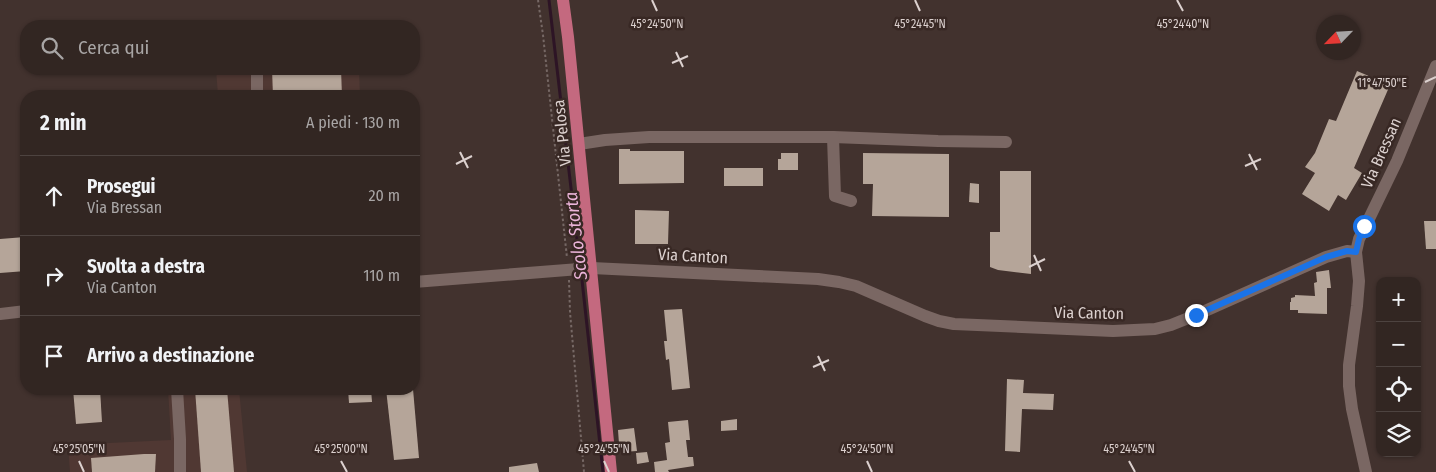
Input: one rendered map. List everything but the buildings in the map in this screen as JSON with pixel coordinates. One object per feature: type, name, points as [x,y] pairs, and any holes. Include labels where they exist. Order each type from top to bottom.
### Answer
[{"type":"main road","name":"Via Pelosa","points":[[563,0],[579,144],[580,269],[611,472]]},
{"type":"street","name":"Via Bressan","points":[[1356,252],[1364,226],[1397,161],[1436,66]]},
{"type":"street","points":[[257,75],[257,90]]},
{"type":"street","points":[[579,144],[649,137],[833,137],[1006,142]]},
{"type":"street","points":[[833,137],[835,196],[851,201]]},
{"type":"street","name":"Via Canton","points":[[420,282],[580,269],[796,278],[839,282],[856,286],[925,316],[954,324],[1131,330],[1156,329],[1171,324],[1196,315],[1326,257],[1347,251],[1356,252]]},
{"type":"street","points":[[1356,252],[1359,281],[1349,365],[1349,386],[1352,409],[1366,472]]},
{"type":"street","points":[[0,314],[20,312]]},
{"type":"street","points":[[177,395],[180,472]]},
{"type":"path","points":[[538,0],[580,269],[570,312],[584,472]]},
{"type":"shaded area","points":[[216,75],[359,75],[360,90],[218,90]]},
{"type":"shaded area","points":[[168,395],[240,395],[247,472],[70,472],[68,445],[171,440]]},
{"type":"waterway","name":"Scolo Storta","points":[[549,0],[580,265]]},
{"type":"waterway","name":"Scolo Storta","points":[[581,271],[603,472]]},
{"type":"route","points":[[1196,315],[1326,257],[1347,251],[1356,252],[1364,226]]}]
